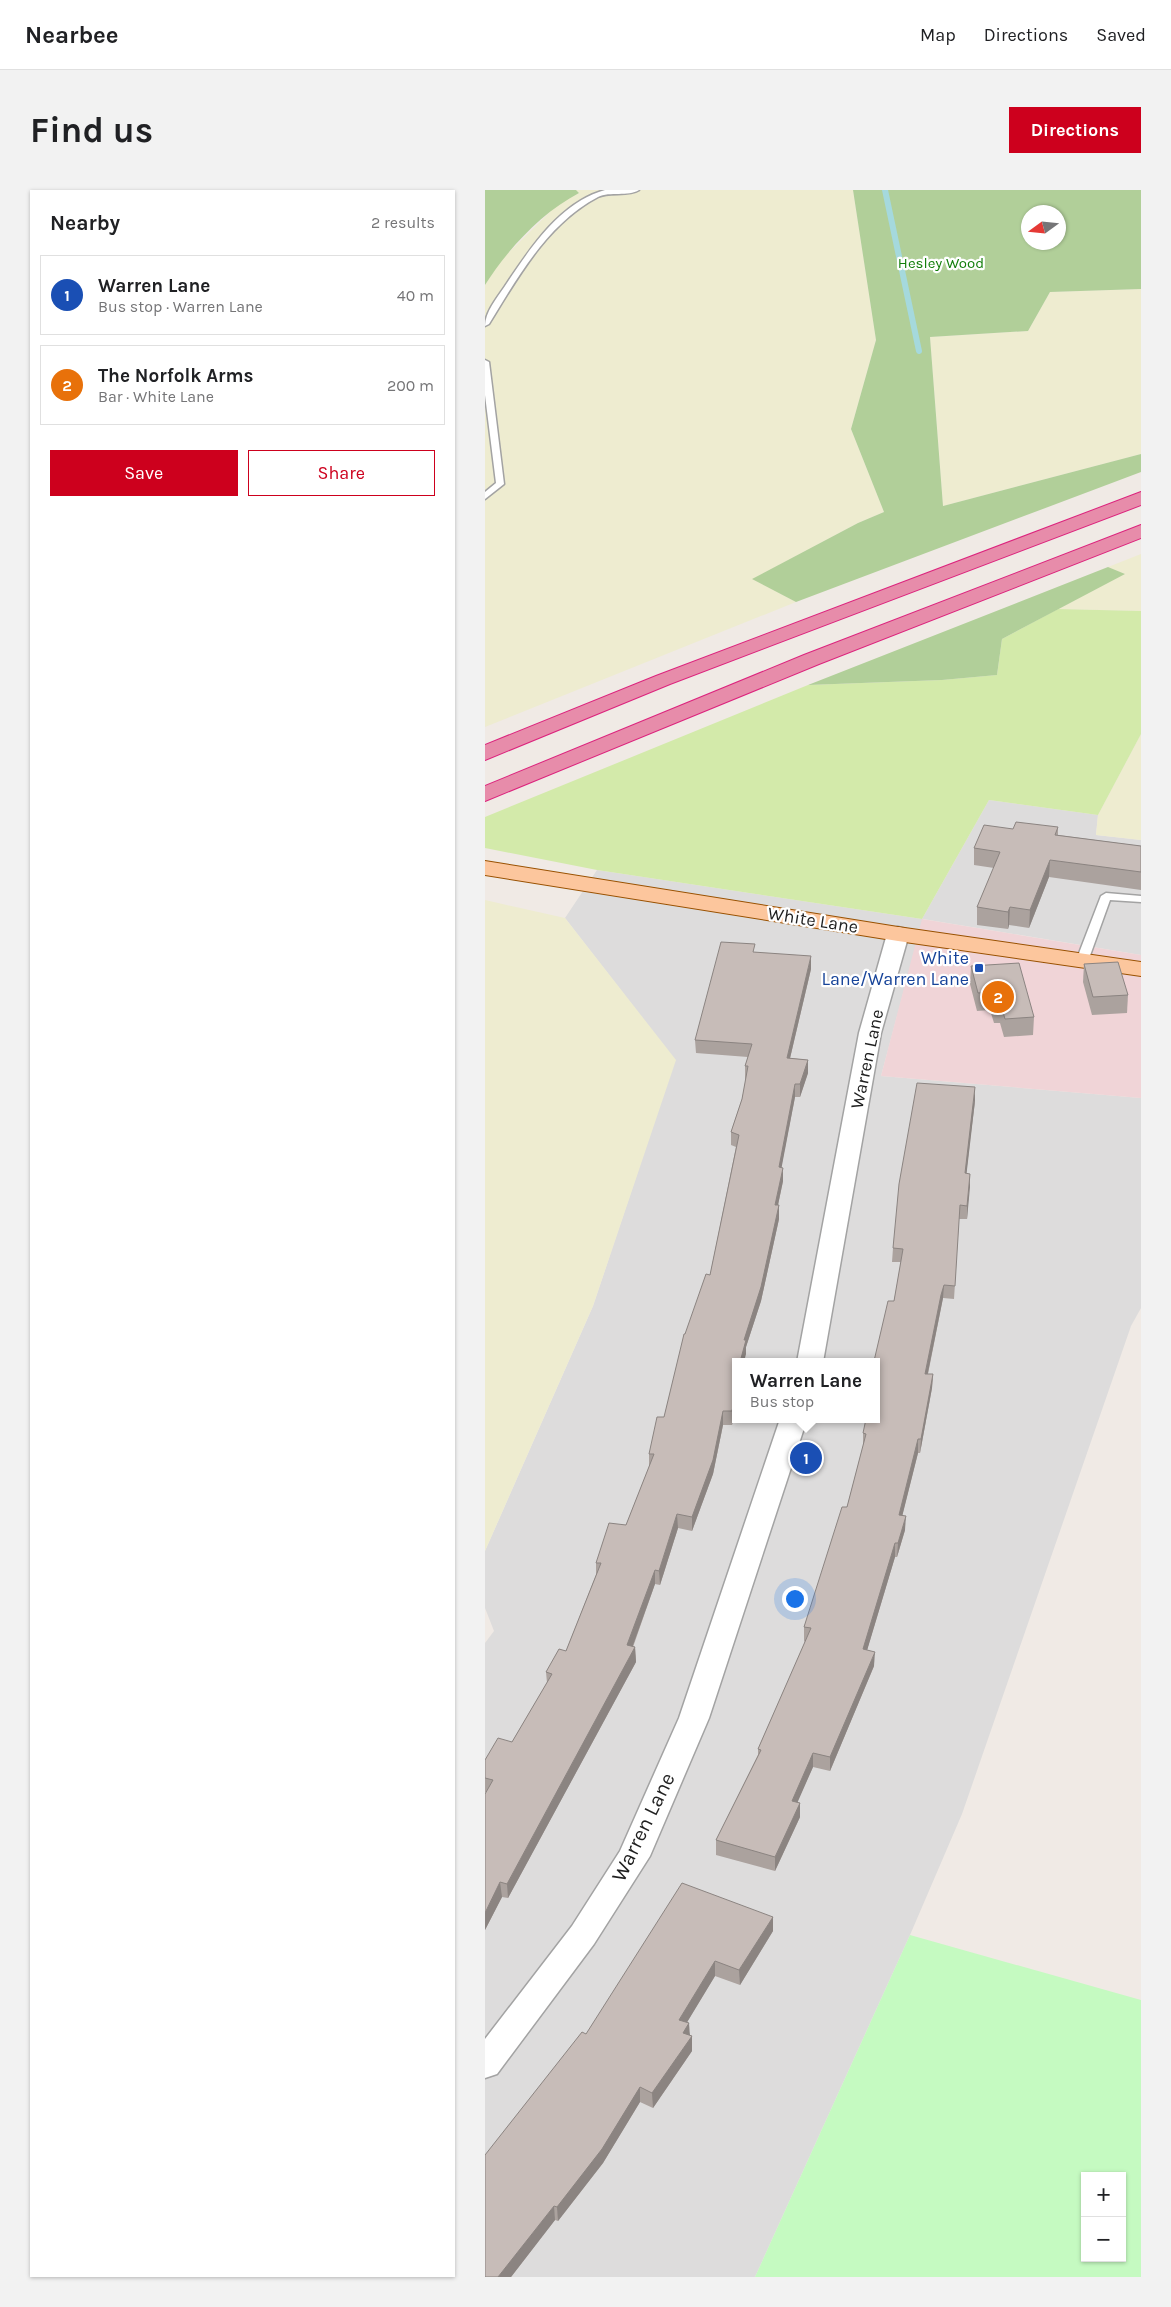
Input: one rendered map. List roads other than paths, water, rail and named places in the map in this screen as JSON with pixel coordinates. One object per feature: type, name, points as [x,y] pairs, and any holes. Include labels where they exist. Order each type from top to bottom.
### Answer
[{"type":"highway","points":[[485,753],[663,680],[1141,498]]},
{"type":"highway","points":[[485,794],[620,737],[949,605],[1141,531]]},
{"type":"main road","name":"White Lane","points":[[485,868],[898,934],[1141,969]]},
{"type":"street","name":"Warren Lane","points":[[811,1358],[870,1033],[898,934]]},
{"type":"street","name":"Warren Lane","points":[[485,2064],[583,1935],[634,1856],[694,1718],[793,1423]]},
{"type":"lane","points":[[485,324],[523,262],[572,210],[598,194],[635,190]]},
{"type":"lane","points":[[485,362],[499,484],[485,496]]},
{"type":"lane","points":[[1083,961],[1106,896],[1141,899]]},
{"type":"waterway","points":[[885,190],[919,351]]},
{"type":"place","name":"White Lane/Warren Lane","points":[[979,968]]},
{"type":"place","name":"The Norfolk Arms","points":[[998,997]]},
{"type":"place","name":"Warren Lane","points":[[806,1458]]},
{"type":"park label","name":"Hesley Wood","points":[[941,263]]}]
